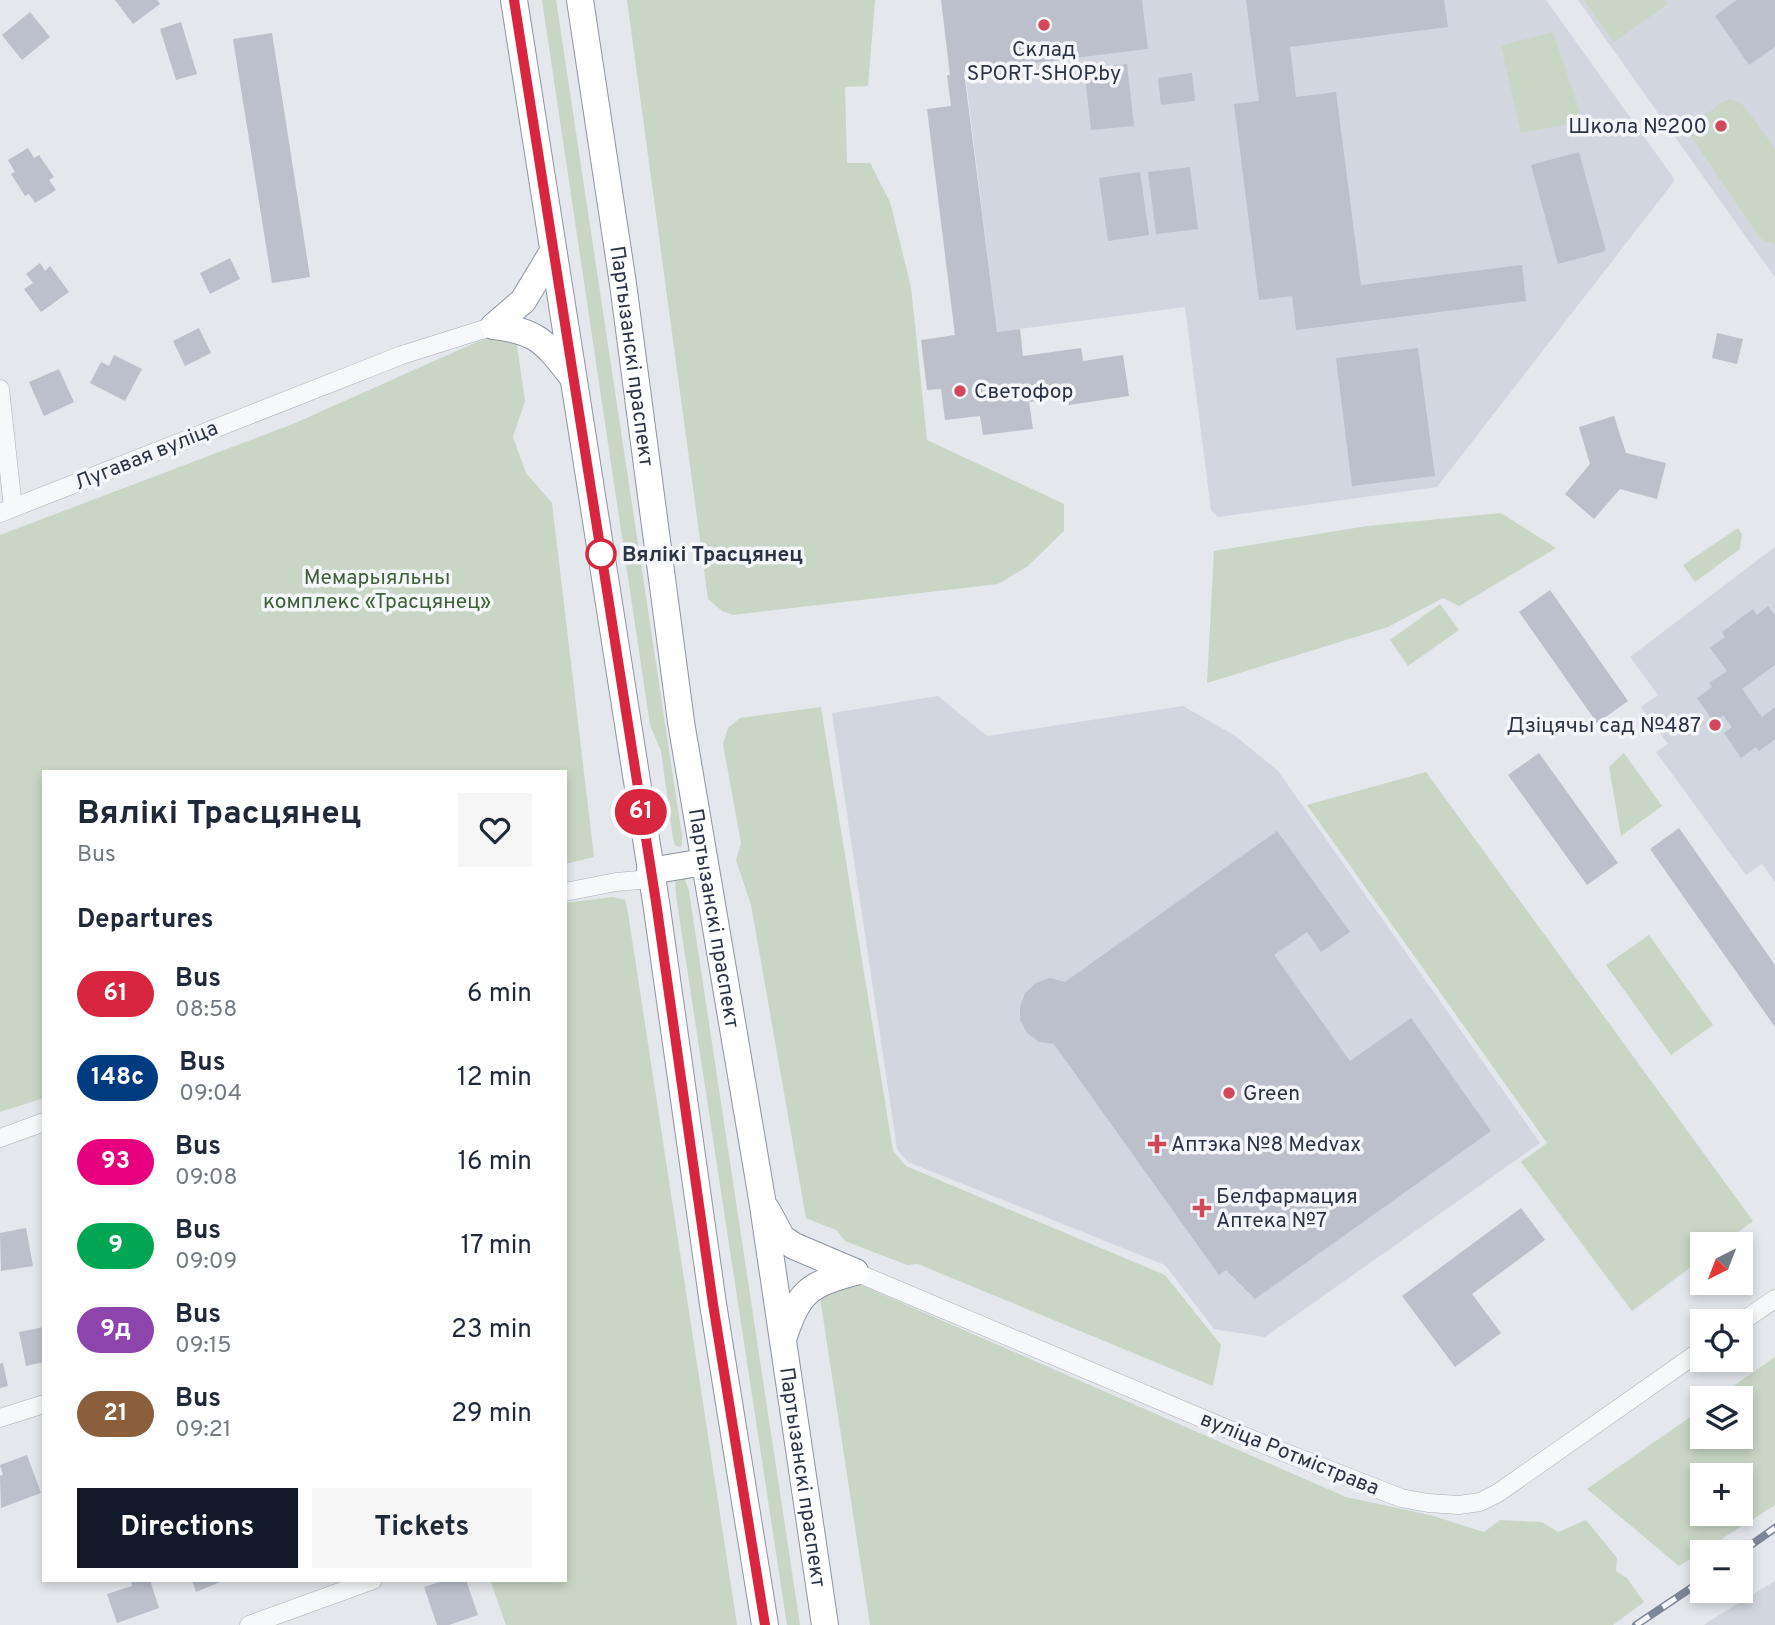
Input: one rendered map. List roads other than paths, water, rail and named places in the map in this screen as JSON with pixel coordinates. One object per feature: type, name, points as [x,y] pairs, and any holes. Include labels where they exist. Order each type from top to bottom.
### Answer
[{"type":"highway","points":[[514,0],[651,875],[713,1304],[765,1625]]},
{"type":"highway","name":"Партызанскі праспект","points":[[580,0],[623,284],[681,722],[762,1199],[825,1625]]},
{"type":"highway","points":[[494,326],[523,301],[552,253]]},
{"type":"highway","points":[[494,326],[530,333],[558,359],[572,377]]},
{"type":"highway","points":[[651,875],[704,862]]},
{"type":"highway","points":[[762,1199],[782,1238],[793,1246],[856,1272]]},
{"type":"highway","points":[[782,1341],[803,1295],[813,1286],[856,1272]]},
{"type":"street","name":"Лугавая вуліца","points":[[0,389],[7,511],[387,361],[494,326]]},
{"type":"street","points":[[567,892],[651,875]]},
{"type":"street","points":[[0,1138],[42,1123]]},
{"type":"street","name":"вуліца Ротмістрава","points":[[856,1272],[1273,1448],[1401,1498],[1428,1503],[1460,1505],[1480,1502],[1498,1493],[1690,1358]]},
{"type":"street","points":[[1753,1314],[1775,1299]]},
{"type":"street","points":[[0,1418],[42,1405]]},
{"type":"street","points":[[249,1625],[367,1582]]},
{"type":"railway","points":[[1753,1544],[1775,1528]]},
{"type":"railway","points":[[1636,1625],[1690,1589]]},
{"type":"place","name":"Склад SPORT-SHOP.by","points":[[1044,25]]},
{"type":"place","name":"Школа №200","points":[[1721,126]]},
{"type":"place","name":"Светофор","points":[[960,391]]},
{"type":"place","name":"Вялікі Трасцянец","points":[[601,554]]},
{"type":"place","name":"Дзіцячы сад №487","points":[[1715,725]]},
{"type":"place","name":"Green","points":[[1229,1093]]},
{"type":"place","name":"Аптэка №8 Medvax","points":[[1157,1144]]},
{"type":"place","name":"Белфармация Аптека №7","points":[[1202,1208]]},
{"type":"park label","name":"Мемарыяльны комплекс «Трасцянец»","points":[[377,589]]}]
